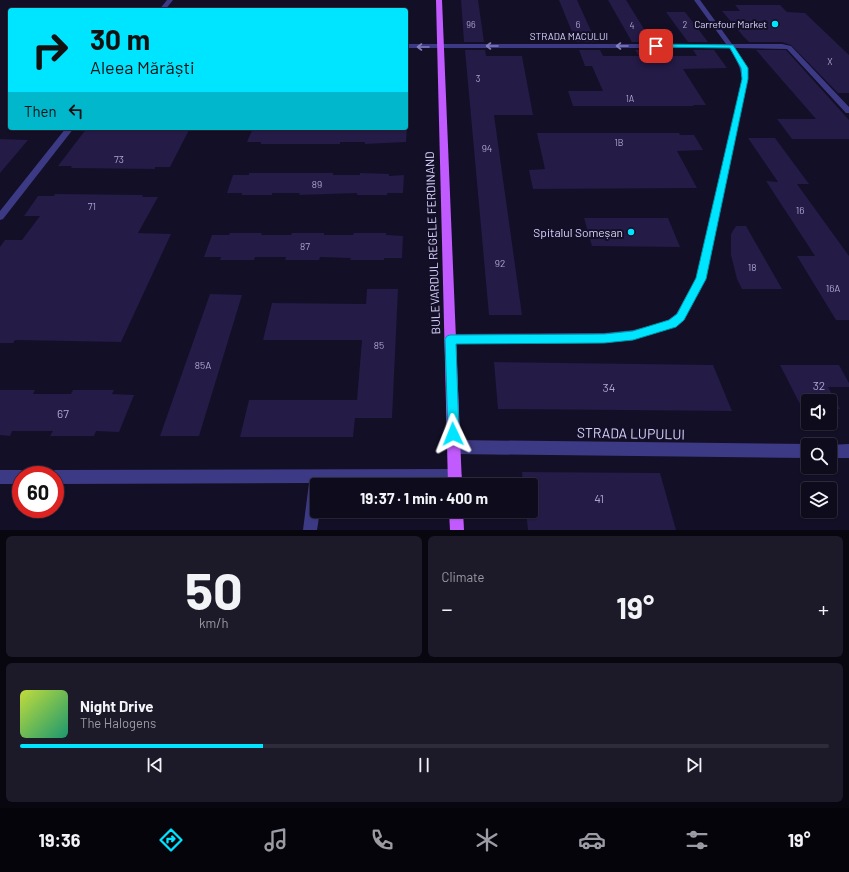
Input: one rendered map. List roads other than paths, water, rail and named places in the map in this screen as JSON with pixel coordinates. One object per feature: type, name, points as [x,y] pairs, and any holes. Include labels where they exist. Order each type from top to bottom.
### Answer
[{"type":"main road","name":"BULEVARDUL REGELE FERDINAND","points":[[439,0],[455,478]]},
{"type":"main road","points":[[456,518],[457,530]]},
{"type":"street","points":[[164,8],[170,0]]},
{"type":"street","points":[[450,339],[604,338],[633,335],[654,330],[672,324],[680,317],[701,279],[745,79],[744,68],[731,46],[697,0]]},
{"type":"street","name":"STRADA MACULUI","points":[[408,46],[789,47],[849,111]]},
{"type":"street","points":[[0,217],[68,130]]},
{"type":"street","name":"STRADA LUPULUI","points":[[454,447],[801,451]]},
{"type":"street","points":[[837,451],[849,451]]},
{"type":"street","points":[[310,530],[317,476]]},
{"type":"street","points":[[64,477],[317,476],[372,478]]},
{"type":"street","points":[[0,477],[12,477]]},
{"type":"place","name":"Carrefour Market","points":[[775,24]]},
{"type":"place","name":"Spitalul Someșan","points":[[631,232]]}]
